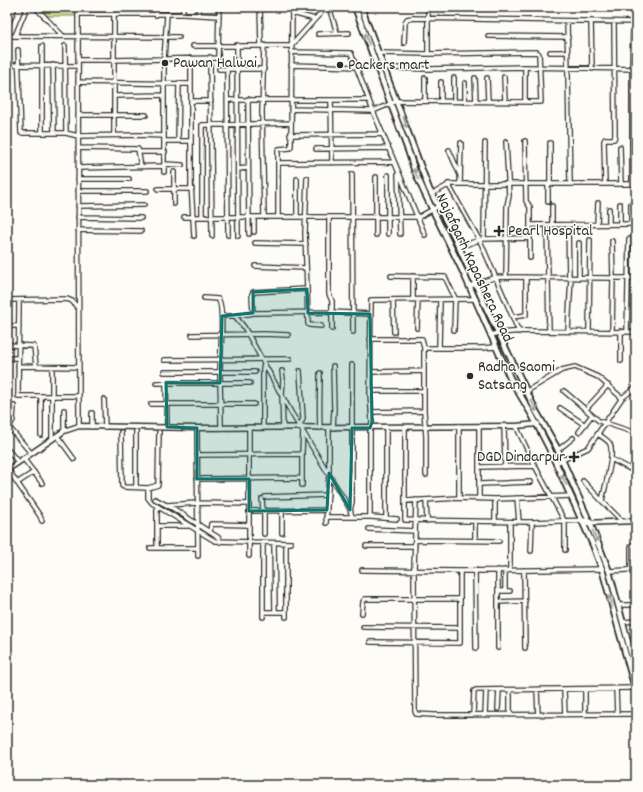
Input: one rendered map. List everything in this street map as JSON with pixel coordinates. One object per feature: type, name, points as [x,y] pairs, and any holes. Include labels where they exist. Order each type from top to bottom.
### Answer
[{"type":"main road","name":"Najafgarh Kapashera Road","points":[[355,7],[414,169],[476,299],[495,347],[510,378],[537,424],[583,522],[602,569],[628,650]]},
{"type":"main road","name":"Najafgarh Kapashera Road","points":[[361,7],[429,189],[459,247],[542,423],[558,450],[590,522],[609,571],[619,605],[632,665],[635,690]]},
{"type":"main road","points":[[424,192],[429,189]]},
{"type":"main road","points":[[606,582],[612,581]]},
{"type":"main road","name":"Najafgarh Kapashera Road","points":[[632,665],[636,672]]},
{"type":"street","points":[[7,28],[15,7]]},
{"type":"street","points":[[15,36],[27,7]]},
{"type":"street","points":[[35,7],[62,35]]},
{"type":"street","points":[[78,7],[79,426]]},
{"type":"street","points":[[122,7],[122,14]]},
{"type":"street","points":[[134,7],[134,14]]},
{"type":"street","points":[[144,7],[144,14]]},
{"type":"street","points":[[156,7],[156,15]]},
{"type":"street","points":[[182,14],[183,7]]},
{"type":"street","points":[[198,15],[199,7]]},
{"type":"street","points":[[78,60],[218,57],[219,7]]},
{"type":"street","points":[[264,217],[262,100],[264,69],[260,8],[286,7]]},
{"type":"street","points":[[278,217],[278,149],[290,148],[292,7]]},
{"type":"street","points":[[291,46],[327,7],[337,33]]},
{"type":"street","points":[[428,7],[428,54]]},
{"type":"street","points":[[292,13],[315,19]]},
{"type":"street","points":[[78,14],[182,14],[219,16]]},
{"type":"street","points":[[114,14],[114,135]]},
{"type":"street","points":[[164,172],[164,59],[167,15]]},
{"type":"street","points":[[404,43],[405,22],[407,19],[428,18],[636,22]]},
{"type":"street","points":[[567,21],[570,184]]},
{"type":"street","points":[[591,21],[592,69]]},
{"type":"street","points":[[605,184],[604,141],[605,139],[614,139],[615,137],[614,22]]},
{"type":"street","points":[[318,34],[349,32]]},
{"type":"street","points":[[432,194],[448,184],[634,184],[633,32]]},
{"type":"street","points":[[7,36],[78,35],[179,37]]},
{"type":"street","points":[[488,36],[568,37]]},
{"type":"street","points":[[236,45],[238,99],[238,236]]},
{"type":"street","points":[[42,46],[42,133]]},
{"type":"street","points":[[65,46],[66,133]]},
{"type":"street","points":[[193,46],[291,46]]},
{"type":"street","points":[[18,50],[21,133],[66,133],[78,136],[164,136]]},
{"type":"street","points":[[291,52],[350,52],[382,134],[425,235]]},
{"type":"street","points":[[291,109],[373,112],[397,101],[541,102],[539,54],[537,52],[428,54],[379,53]]},
{"type":"street","points":[[550,52],[568,52]]},
{"type":"street","points":[[210,57],[212,124],[212,236]]},
{"type":"street","points":[[191,58],[191,141],[194,236]]},
{"type":"street","points":[[7,65],[78,66]]},
{"type":"street","points":[[53,65],[54,133]]},
{"type":"street","points":[[291,66],[467,69],[540,67],[634,69]]},
{"type":"street","points":[[525,67],[525,102]]},
{"type":"street","points":[[219,69],[264,69]]},
{"type":"street","points":[[227,69],[228,235]]},
{"type":"street","points":[[504,77],[505,101]]},
{"type":"street","points":[[425,101],[426,78]]},
{"type":"street","points":[[454,78],[454,101]]},
{"type":"street","points":[[475,78],[476,101]]},
{"type":"street","points":[[488,78],[488,101]]},
{"type":"street","points":[[78,82],[191,84]]},
{"type":"street","points":[[441,82],[441,101]]},
{"type":"street","points":[[178,141],[179,83]]},
{"type":"street","points":[[465,83],[465,101]]},
{"type":"street","points":[[114,96],[164,95]]},
{"type":"street","points":[[248,99],[249,234]]},
{"type":"street","points":[[228,100],[369,100]]},
{"type":"street","points":[[331,100],[332,163]]},
{"type":"street","points":[[191,101],[211,101]]},
{"type":"street","points":[[78,115],[146,115]]},
{"type":"street","points":[[202,217],[202,126],[212,124],[290,123]]},
{"type":"street","points":[[290,135],[382,134]]},
{"type":"street","points":[[165,141],[191,141]]},
{"type":"street","points":[[525,141],[526,201],[530,207],[530,258]]},
{"type":"street","points":[[506,142],[509,196],[507,208],[506,277]]},
{"type":"street","points":[[460,184],[461,143]]},
{"type":"street","points":[[484,143],[484,239]]},
{"type":"street","points":[[548,202],[550,143]]},
{"type":"street","points":[[620,147],[621,184]]},
{"type":"street","points":[[78,148],[137,148],[139,150],[141,167]]},
{"type":"street","points":[[316,149],[388,148]]},
{"type":"street","points":[[449,150],[460,177]]},
{"type":"street","points":[[139,152],[165,152]]},
{"type":"street","points":[[278,163],[394,162]]},
{"type":"street","points":[[78,168],[182,165]]},
{"type":"street","points":[[238,169],[248,168]]},
{"type":"street","points":[[398,171],[400,234]]},
{"type":"street","points":[[174,172],[174,204]]},
{"type":"street","points":[[352,174],[353,332]]},
{"type":"street","points":[[388,175],[388,234]]},
{"type":"street","points":[[376,177],[376,235]]},
{"type":"street","points":[[307,178],[306,268],[308,325],[321,326]]},
{"type":"street","points":[[78,179],[129,179]]},
{"type":"street","points":[[297,217],[298,179]]},
{"type":"street","points":[[448,184],[479,239],[519,332]]},
{"type":"street","points":[[158,189],[192,189]]},
{"type":"street","points":[[78,191],[147,191]]},
{"type":"street","points":[[598,204],[598,224]]},
{"type":"street","points":[[620,204],[620,224]]},
{"type":"street","points":[[631,204],[631,224]]},
{"type":"street","points":[[78,206],[144,205]]},
{"type":"street","points":[[184,217],[400,217],[416,216],[439,206]]},
{"type":"street","points":[[552,206],[552,225]]},
{"type":"street","points":[[609,209],[609,224]]},
{"type":"street","points":[[254,217],[254,232]]},
{"type":"street","points":[[329,217],[329,294],[332,300],[332,329]]},
{"type":"street","points":[[78,218],[141,218]]},
{"type":"street","points":[[530,225],[636,224]]},
{"type":"street","points":[[547,225],[549,331]]},
{"type":"street","points":[[568,225],[570,278],[568,331]]},
{"type":"street","points":[[78,230],[141,231]]},
{"type":"street","points":[[459,247],[479,239],[530,238]]},
{"type":"street","points":[[627,332],[629,239]]},
{"type":"street","points":[[589,331],[590,240]]},
{"type":"street","points":[[612,241],[612,331]]},
{"type":"street","points":[[579,243],[579,278]]},
{"type":"street","points":[[254,244],[306,244]]},
{"type":"street","points":[[256,266],[306,268]]},
{"type":"street","points":[[391,276],[445,277],[455,300],[454,330]]},
{"type":"street","points":[[413,276],[417,328]]},
{"type":"street","points":[[470,286],[495,278],[506,277],[636,278]]},
{"type":"street","points":[[513,317],[526,315],[526,277]]},
{"type":"street","points":[[253,313],[252,294],[254,292],[307,289]]},
{"type":"street","points":[[204,298],[219,299],[222,316],[220,371],[221,428]]},
{"type":"street","points":[[371,517],[371,300],[476,299]]},
{"type":"street","points":[[7,300],[67,300],[72,301],[78,308]]},
{"type":"street","points":[[393,300],[394,332]]},
{"type":"street","points":[[439,348],[440,300]]},
{"type":"street","points":[[19,302],[18,396],[79,396]]},
{"type":"street","points":[[222,316],[235,316],[253,313],[332,312],[370,314]]},
{"type":"street","points":[[235,316],[244,327],[260,359],[329,473],[350,510],[352,518]]},
{"type":"street","points":[[7,326],[19,326]]},
{"type":"street","points":[[490,335],[499,332],[636,332]]},
{"type":"street","points":[[621,332],[621,362]]},
{"type":"street","points":[[192,335],[288,335]]},
{"type":"street","points":[[370,339],[422,339],[424,348],[426,475]]},
{"type":"street","points":[[7,345],[34,346],[36,366]]},
{"type":"street","points":[[424,348],[495,347]]},
{"type":"street","points":[[7,358],[18,358]]},
{"type":"street","points":[[164,360],[290,359]]},
{"type":"street","points":[[263,428],[264,364]]},
{"type":"street","points":[[350,510],[352,502],[352,365]]},
{"type":"street","points":[[18,366],[78,367]]},
{"type":"street","points":[[52,366],[52,439]]},
{"type":"street","points":[[326,523],[331,428],[334,410],[333,366]]},
{"type":"street","points":[[527,392],[562,370],[575,367],[598,377],[622,398]]},
{"type":"street","points":[[282,371],[283,428]]},
{"type":"street","points":[[300,371],[303,419],[301,428],[302,485]]},
{"type":"street","points":[[370,372],[424,371]]},
{"type":"street","points":[[164,372],[254,372]]},
{"type":"street","points":[[320,373],[320,428]]},
{"type":"street","points":[[156,383],[250,383]]},
{"type":"street","points":[[166,383],[167,427]]},
{"type":"street","points":[[586,409],[608,385]]},
{"type":"street","points":[[556,464],[585,449],[598,434],[604,422],[622,398],[636,387]]},
{"type":"street","points":[[371,391],[424,391]]},
{"type":"street","points":[[564,391],[598,421],[635,432],[636,428]]},
{"type":"street","points":[[41,396],[41,435]]},
{"type":"street","points":[[104,399],[105,427]]},
{"type":"street","points":[[152,404],[254,404]]},
{"type":"street","points":[[14,406],[13,420],[8,427],[31,453]]},
{"type":"street","points":[[560,408],[585,425]]},
{"type":"street","points":[[64,410],[64,432]]},
{"type":"street","points":[[371,412],[424,411]]},
{"type":"street","points":[[92,412],[92,426]]},
{"type":"street","points":[[579,432],[592,415]]},
{"type":"street","points":[[42,521],[7,469],[52,439],[79,426],[370,428],[516,426],[542,423]]},
{"type":"street","points":[[459,426],[459,498]]},
{"type":"street","points":[[479,426],[479,498]]},
{"type":"street","points":[[504,426],[505,467]]},
{"type":"street","points":[[516,426],[551,498],[565,522],[565,550]]},
{"type":"street","points":[[386,427],[386,518]]},
{"type":"street","points":[[405,427],[405,520],[475,522],[636,521]]},
{"type":"street","points":[[197,428],[198,556]]},
{"type":"street","points":[[248,428],[249,556]]},
{"type":"street","points":[[136,431],[136,487]]},
{"type":"street","points":[[121,432],[122,484],[124,487],[148,488],[158,486],[159,432]]},
{"type":"street","points":[[598,434],[610,444],[611,458],[602,501]]},
{"type":"street","points":[[58,436],[74,459]]},
{"type":"street","points":[[558,450],[573,438]]},
{"type":"street","points":[[7,449],[18,462]]},
{"type":"street","points":[[197,455],[302,454]]},
{"type":"street","points":[[23,458],[42,483]]},
{"type":"street","points":[[611,458],[636,472]]},
{"type":"street","points":[[479,467],[535,466]]},
{"type":"street","points":[[18,484],[34,472]]},
{"type":"street","points":[[197,479],[302,478]]},
{"type":"street","points":[[582,481],[622,522]]},
{"type":"street","points":[[480,484],[531,482]]},
{"type":"street","points":[[148,488],[148,498],[152,503],[210,539],[220,542],[291,544]]},
{"type":"street","points":[[264,534],[263,498],[328,495]]},
{"type":"street","points":[[405,501],[459,498],[551,498],[571,496]]},
{"type":"street","points":[[517,498],[519,522]]},
{"type":"street","points":[[155,499],[198,524],[219,538],[220,542]]},
{"type":"street","points":[[495,499],[495,522]]},
{"type":"street","points":[[416,500],[414,570],[416,714],[636,714]]},
{"type":"street","points":[[426,500],[427,521]]},
{"type":"street","points":[[167,506],[198,503],[249,504]]},
{"type":"street","points":[[157,506],[157,548]]},
{"type":"street","points":[[249,511],[327,510]]},
{"type":"street","points":[[282,511],[282,533]]},
{"type":"street","points":[[326,517],[371,517],[397,519]]},
{"type":"street","points":[[475,522],[475,540]]},
{"type":"street","points":[[510,522],[510,570]]},
{"type":"street","points":[[531,551],[532,522]]},
{"type":"street","points":[[210,532],[211,524],[249,525]]},
{"type":"street","points":[[157,526],[190,526]]},
{"type":"street","points":[[369,529],[415,531]]},
{"type":"street","points":[[415,540],[499,541]]},
{"type":"street","points":[[263,543],[263,617]]},
{"type":"street","points":[[274,543],[275,612]]},
{"type":"street","points":[[286,543],[286,617]]},
{"type":"street","points":[[631,569],[631,547],[632,545],[636,545]]},
{"type":"street","points":[[366,546],[415,546]]},
{"type":"street","points":[[150,548],[198,548]]},
{"type":"street","points":[[609,571],[636,568]]},
{"type":"street","points":[[362,570],[460,571],[602,569]]},
{"type":"street","points":[[475,570],[476,648]]},
{"type":"street","points":[[498,570],[498,648]]},
{"type":"street","points":[[505,570],[505,591]]},
{"type":"street","points":[[524,570],[525,648]]},
{"type":"street","points":[[370,642],[459,643],[460,571]]},
{"type":"street","points":[[498,591],[510,590]]},
{"type":"street","points":[[362,613],[363,602],[365,599],[460,599]]},
{"type":"street","points":[[498,602],[524,601]]},
{"type":"street","points":[[619,605],[636,605]]},
{"type":"street","points":[[263,612],[286,612]]},
{"type":"street","points":[[622,622],[636,621]]},
{"type":"street","points":[[363,627],[460,628]]},
{"type":"street","points":[[616,689],[617,714]]},
{"type":"street","points":[[485,715],[486,690]]},
{"type":"street","points":[[498,690],[498,709]]},
{"type":"street","points":[[510,690],[510,715]]},
{"type":"street","points":[[537,690],[538,715]]},
{"type":"street","points":[[564,690],[565,715]]},
{"type":"street","points":[[585,690],[585,715]]},
{"type":"street","points":[[473,715],[474,691],[635,690]]},
{"type":"highlighted area","points":[[307,289],[308,313],[370,314],[372,422],[370,428],[352,428],[350,510],[329,473],[327,510],[249,511],[249,479],[197,479],[197,428],[167,427],[166,383],[220,383],[222,316],[253,313],[253,292]]},
{"type":"green space","points":[[41,7],[112,7],[112,16],[41,16]]},
{"type":"place","name":"Pawan Halwai","points":[[165,63]]},
{"type":"place","name":"Packers mart","points":[[340,65]]},
{"type":"place","name":"Pearl Hospital","points":[[499,231]]},
{"type":"place","name":"Radha Saomi Satsang","points":[[470,376]]},
{"type":"place","name":"DGD Dindarpur","points":[[574,457]]}]
